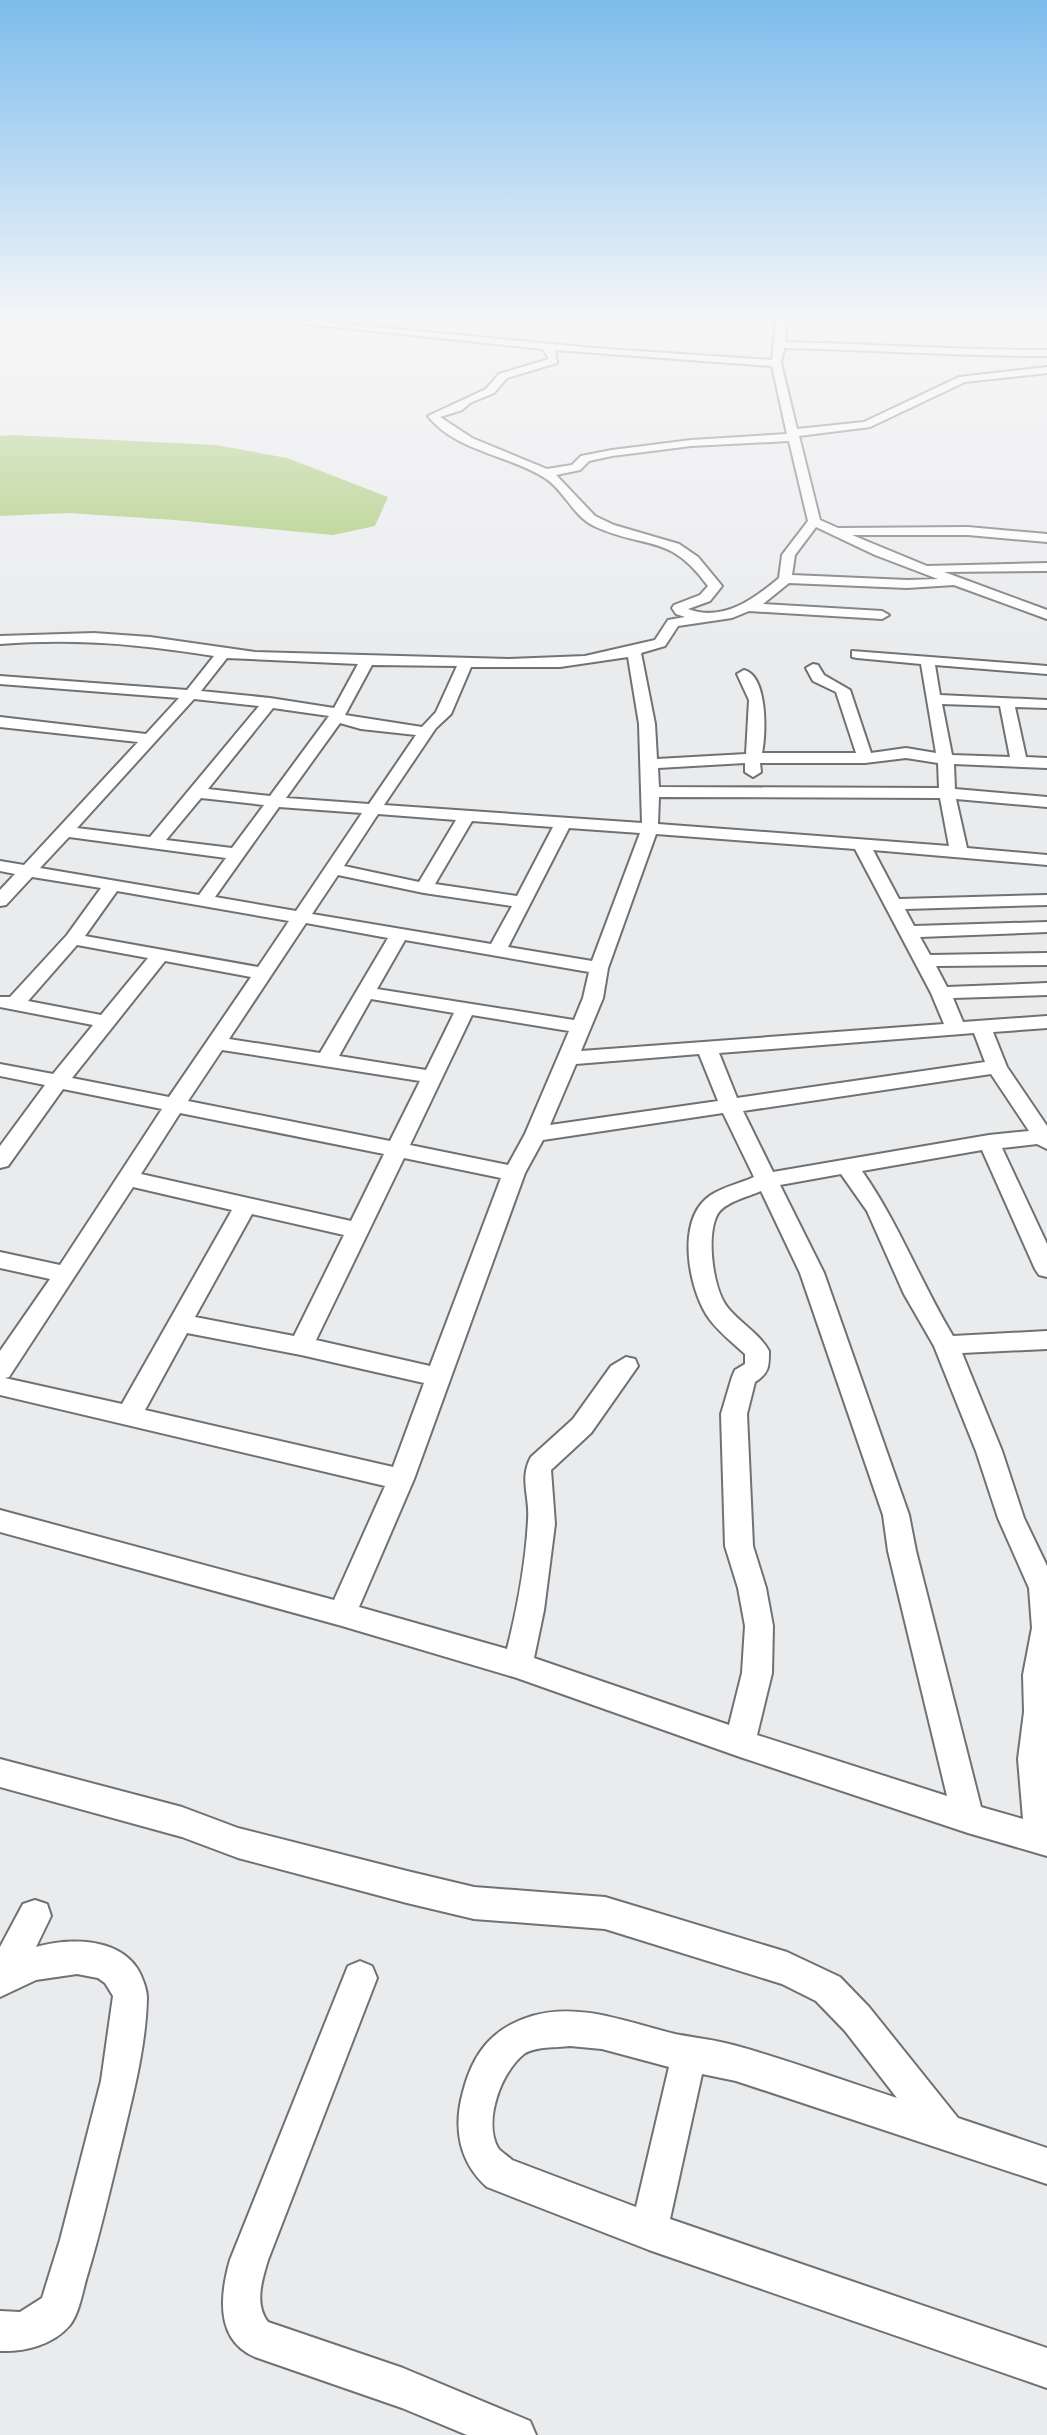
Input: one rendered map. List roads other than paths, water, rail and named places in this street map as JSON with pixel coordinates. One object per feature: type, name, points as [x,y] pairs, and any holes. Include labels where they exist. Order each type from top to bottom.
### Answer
[{"type":"street","points":[[460,435],[545,473],[567,489],[580,510],[590,518],[618,530],[671,543],[692,555],[710,577],[715,589],[699,601],[678,608],[704,619]]},
{"type":"street","points":[[545,473],[576,468],[585,458],[612,453],[691,443],[794,435],[814,522],[830,531],[957,582],[1047,615]]},
{"type":"street","points":[[786,579],[784,571],[793,545],[814,522]]},
{"type":"street","points":[[830,531],[969,531],[1047,538]]},
{"type":"street","points":[[925,569],[1047,567]]},
{"type":"street","points":[[0,640],[106,637],[224,653],[366,662],[578,662],[634,652],[660,643],[673,623],[704,619],[747,607],[761,600],[786,579],[907,584],[957,582]]},
{"type":"street","points":[[747,607],[882,615]]},
{"type":"street","points":[[342,1614],[401,1479],[514,1173],[536,1134],[593,998],[600,968],[650,828],[651,792],[647,724],[634,652]]},
{"type":"street","points":[[0,901],[192,693],[224,653]]},
{"type":"street","points":[[857,654],[1047,670]]},
{"type":"street","points":[[928,660],[945,759],[947,793],[959,852]]},
{"type":"street","points":[[202,901],[337,715],[366,662]]},
{"type":"street","points":[[0,1370],[374,808],[426,732],[443,714],[466,662]]},
{"type":"street","points":[[813,668],[818,678],[838,687],[846,696],[865,758]]},
{"type":"street","points":[[744,674],[754,691],[759,714],[754,734],[756,742],[750,759],[757,792]]},
{"type":"street","points":[[0,680],[192,693],[270,702],[337,715],[361,724],[426,732]]},
{"type":"street","points":[[933,699],[1047,704]]},
{"type":"street","points":[[154,843],[270,702]]},
{"type":"street","points":[[1006,702],[1019,762]]},
{"type":"street","points":[[0,722],[149,739]]},
{"type":"street","points":[[650,764],[750,759],[865,758],[906,753],[945,759],[1047,763]]},
{"type":"street","points":[[651,792],[947,793],[1047,802]]},
{"type":"street","points":[[197,793],[276,802],[650,828],[1047,860]]},
{"type":"street","points":[[424,888],[467,815]]},
{"type":"street","points":[[497,951],[564,822]]},
{"type":"street","points":[[63,831],[236,854]]},
{"type":"street","points":[[861,844],[941,993],[955,1028]]},
{"type":"street","points":[[0,866],[600,968]]},
{"type":"street","points":[[333,869],[424,888],[522,902]]},
{"type":"street","points":[[8,1003],[73,939],[112,886]]},
{"type":"street","points":[[894,904],[1047,900]]},
{"type":"street","points":[[908,932],[1047,927]]},
{"type":"street","points":[[326,1060],[368,993],[399,934]]},
{"type":"street","points":[[73,939],[263,974]]},
{"type":"street","points":[[0,1161],[58,1082],[161,954]]},
{"type":"street","points":[[923,961],[1047,959]]},
{"type":"street","points":[[941,993],[1047,989]]},
{"type":"street","points":[[368,993],[581,1027]]},
{"type":"street","points":[[8,1003],[106,1022]]},
{"type":"street","points":[[301,1346],[466,1008]]},
{"type":"street","points":[[568,1058],[1047,1022]]},
{"type":"street","points":[[981,1027],[998,1067],[1046,1138]]},
{"type":"street","points":[[216,1043],[432,1077]]},
{"type":"street","points":[[707,1048],[730,1106],[812,1272],[896,1515],[902,1551],[968,1818]]},
{"type":"street","points":[[536,1134],[998,1067]]},
{"type":"street","points":[[0,1070],[514,1173]]},
{"type":"street","points":[[740,1743],[757,1673],[759,1626],[752,1588],[739,1546],[734,1414],[744,1377],[758,1368],[759,1361],[757,1351],[716,1311],[700,1268],[699,1255],[706,1213],[711,1205],[768,1180],[989,1142],[1046,1138]]},
{"type":"street","points":[[989,1142],[1047,1269]]},
{"type":"street","points":[[0,1521],[342,1614],[517,1665],[740,1743],[968,1818],[1044,1840],[1033,1759],[1039,1712],[1038,1675],[1046,1628],[1043,1588],[1011,1518],[989,1451],[946,1345],[916,1294],[877,1209],[847,1166]]},
{"type":"street","points":[[129,1179],[357,1230]]},
{"type":"street","points":[[129,1415],[246,1205]]},
{"type":"street","points":[[0,1260],[66,1274]]},
{"type":"street","points":[[179,1323],[301,1346],[439,1377]]},
{"type":"street","points":[[946,1345],[1047,1340]]},
{"type":"street","points":[[517,1665],[527,1632],[543,1520],[542,1499],[536,1482],[536,1471],[540,1464],[581,1427],[606,1394],[613,1377],[626,1366]]},
{"type":"street","points":[[0,1386],[401,1479]]},
{"type":"street","points":[[0,1773],[182,1822],[238,1843],[407,1887],[474,1903],[605,1913],[787,1969],[828,1989],[857,2019],[945,2131]]},
{"type":"street","points":[[0,1980],[35,1916]]},
{"type":"street","points":[[0,1980],[36,1964],[76,1957],[101,1961],[117,1969],[129,1985],[130,1996],[119,2080],[79,2240],[57,2310],[39,2325],[20,2332],[0,2331]]},
{"type":"street","points":[[360,1978],[249,2260],[240,2289],[241,2315],[246,2327],[255,2337],[403,2388],[516,2435]]},
{"type":"street","points":[[1047,2166],[736,2063],[688,2054],[603,2032],[570,2029],[533,2032],[512,2042],[486,2071],[476,2110],[479,2149],[485,2161],[500,2174],[649,2231],[1047,2367]]},
{"type":"street","points":[[649,2231],[688,2054]]}]
